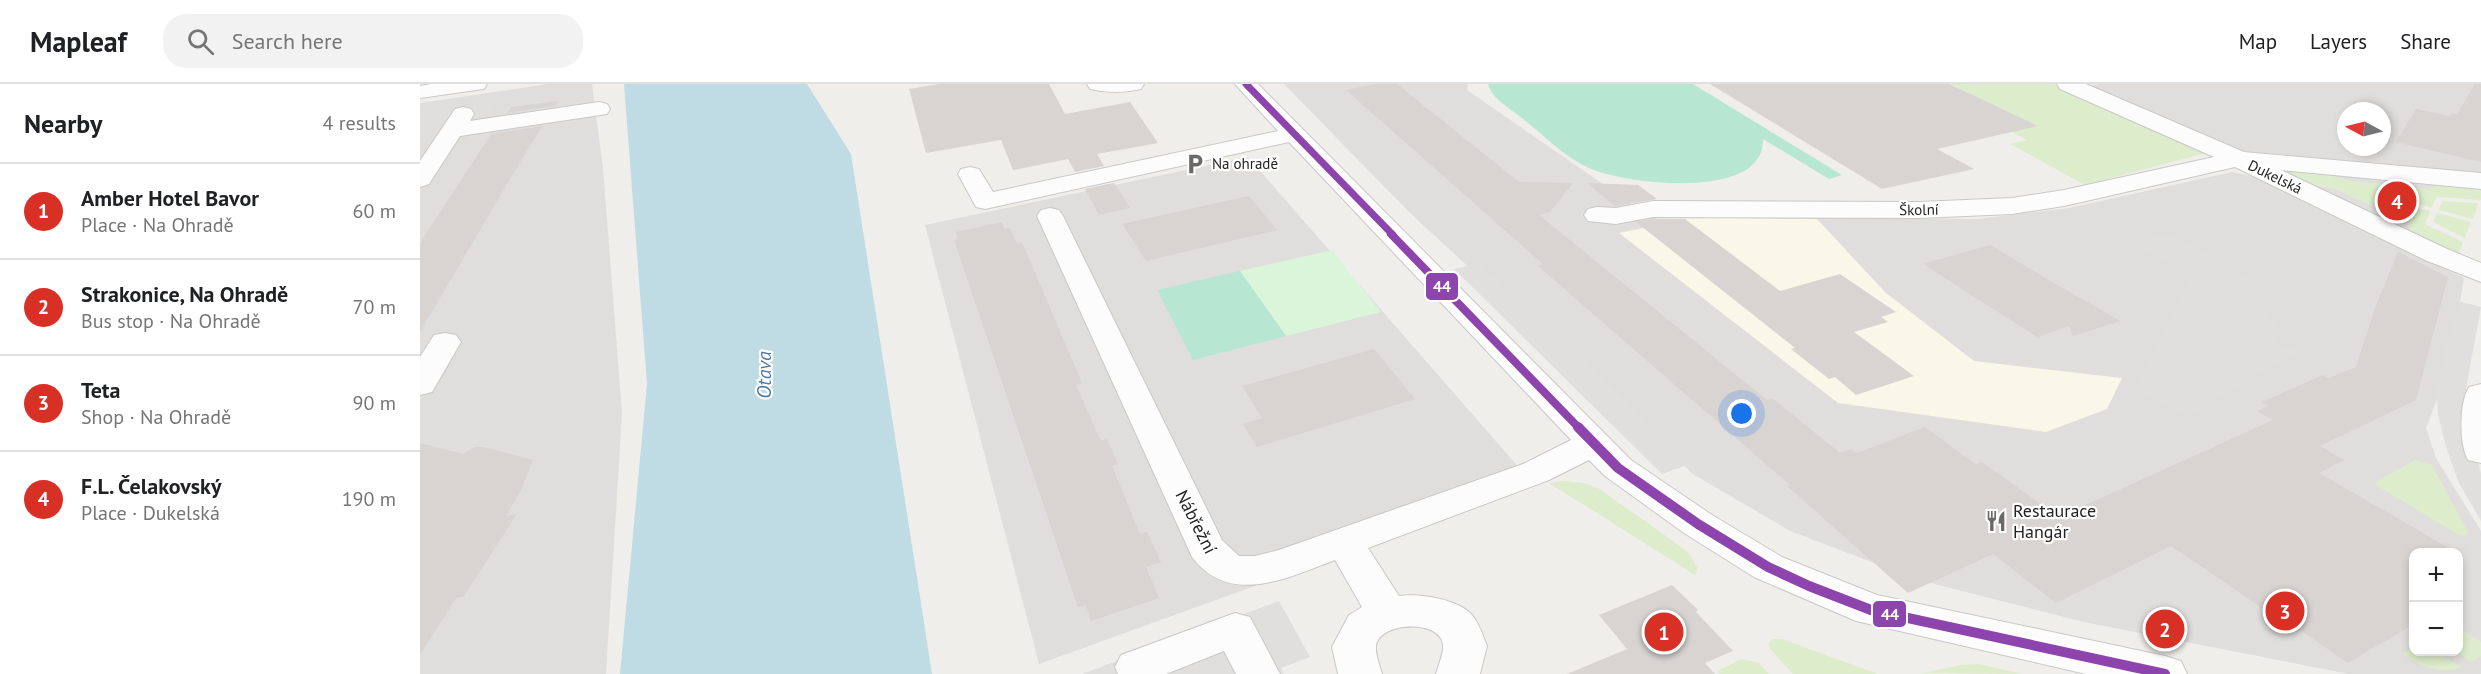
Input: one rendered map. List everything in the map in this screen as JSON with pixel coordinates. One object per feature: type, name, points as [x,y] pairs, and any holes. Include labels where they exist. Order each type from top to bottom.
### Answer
[{"type":"street","points":[[420,92],[476,84]]},
{"type":"street","points":[[1098,84],[1114,86],[1133,84]]},
{"type":"street","points":[[1246,84],[1618,468],[1698,524],[1768,567],[1871,610],[2165,674]]},
{"type":"street","name":"Dukelská","points":[[2068,84],[2209,145],[2435,254],[2481,273]]},
{"type":"street","points":[[420,179],[457,122],[599,109]]},
{"type":"street","points":[[970,174],[985,201],[1295,134]]},
{"type":"street","points":[[2236,159],[2481,181]]},
{"type":"street","name":"Školní","points":[[1597,215],[1616,216],[1653,208],[1919,210],[2012,206],[2064,198],[2236,159]]},
{"type":"street","name":"Nábřežní","points":[[1050,216],[1206,547],[1214,559],[1227,568],[1241,572],[1257,570],[1344,542],[1536,472],[1593,443]]},
{"type":"street","points":[[420,385],[445,342]]},
{"type":"street","points":[[2481,393],[2479,402],[2481,452]]},
{"type":"street","points":[[1344,542],[1387,613]]},
{"type":"street","points":[[1359,674],[1354,650],[1357,638],[1374,620],[1402,609],[1433,612],[1446,619],[1464,639],[1466,651],[1464,664],[1458,674]]},
{"type":"street","points":[[1140,674],[1137,667],[1235,629],[1258,674]]},
{"type":"shaded area","points":[[548,84],[592,84],[603,168],[622,413],[606,674],[420,674],[420,103]]},
{"type":"shaded area","points":[[1284,84],[1468,84],[1467,90],[1649,216],[1977,219],[2069,208],[2232,172],[2260,178],[2464,278],[2448,371],[2426,428],[2436,458],[2481,531],[2481,674],[2349,674],[2084,622],[1919,580],[1790,531],[1693,474],[1410,213]]},
{"type":"shaded area","points":[[2099,84],[2481,84],[2481,173],[2232,150],[2090,86]]},
{"type":"shaded area","points":[[496,101],[483,125],[420,136],[420,114]]},
{"type":"shaded area","points":[[1248,157],[1534,485],[1039,664],[925,225]]},
{"type":"shaded area","points":[[2310,169],[2439,183],[2429,189],[2349,181]]},
{"type":"shaded area","points":[[2298,182],[2336,189],[2409,223],[2412,234]]},
{"type":"shaded area","points":[[1658,217],[1817,219],[1886,293],[1974,361],[2122,378],[2107,409],[2046,432],[1838,403],[1619,233],[1643,228]]},
{"type":"shaded area","points":[[2168,234],[2266,286],[2248,291],[2260,297],[2254,300],[2265,305],[2260,309],[2272,315],[2266,318],[2278,324],[2273,328],[2285,333],[2273,341],[2297,352],[2186,417],[2135,391],[2192,277],[2132,244]]},
{"type":"shaded area","points":[[1480,263],[1692,463],[1662,474],[1454,269]]},
{"type":"shaded area","points":[[2459,301],[2481,307],[2464,399],[2466,422],[2481,473],[2481,521],[2459,483],[2438,415],[2437,391],[2440,371]]},
{"type":"shaded area","points":[[1279,601],[1310,657],[1281,668],[1284,674],[1082,674]]},
{"type":"green space","points":[[1488,84],[1693,84],[1842,175],[1829,179],[1763,139],[1758,159],[1742,172],[1720,180],[1664,183],[1612,175],[1584,166],[1565,154],[1498,99]]},
{"type":"green space","points":[[1949,84],[2060,84],[2210,152],[2085,185],[2010,144],[2027,140],[2012,132],[2037,126]]},
{"type":"green space","points":[[2280,168],[2310,169],[2349,181],[2429,189],[2439,182],[2481,188],[2481,200],[2437,197],[2431,208],[2399,196],[2383,197],[2397,206],[2430,211],[2425,224],[2463,242],[2458,255],[2412,234],[2409,223],[2336,189],[2284,177]]},
{"type":"green space","points":[[2442,201],[2478,204],[2473,219],[2439,210]]},
{"type":"green space","points":[[2437,213],[2471,222],[2465,238],[2433,222]]},
{"type":"green space","points":[[1332,250],[1381,312],[1286,336],[1240,271]]},
{"type":"green space","points":[[1240,271],[1286,336],[1193,360],[1157,290]]},
{"type":"green space","points":[[2415,460],[2432,465],[2468,532],[2466,536],[2457,534],[2376,485],[2376,482]]},
{"type":"green space","points":[[1565,481],[1584,483],[1598,488],[1687,551],[1698,569],[1695,575],[1549,483]]},
{"type":"green space","points":[[2463,631],[2481,642],[2481,656],[2472,662],[2462,656]]},
{"type":"green space","points":[[1772,639],[1782,639],[1878,674],[1793,674],[1770,649],[1768,645]]},
{"type":"green space","points":[[2409,650],[2409,656],[2443,656],[2462,668],[2438,670],[2417,663],[2402,654]]},
{"type":"green space","points":[[1742,659],[1759,663],[1769,674],[1720,674],[1717,671]]},
{"type":"green space","points":[[1979,664],[2022,674],[1922,673],[1962,665]]},
{"type":"water","name":"Otava","points":[[624,84],[807,84],[851,154],[932,674],[620,674],[647,384]]},
{"type":"building","points":[[939,84],[1049,84],[1065,114],[1130,102],[1158,143],[1097,154],[1104,166],[1075,172],[1068,159],[1013,170],[1001,140],[926,153],[909,89]]},
{"type":"building","points":[[1376,84],[1397,84],[1519,182],[1573,183],[1550,212],[1539,215],[1767,400],[1772,398],[1840,453],[1851,449],[1857,453],[1925,427],[1975,464],[1982,462],[2059,517],[2273,420],[2257,411],[2269,406],[2262,402],[2323,375],[2329,378],[2356,367],[2375,308],[2398,252],[2448,277],[2416,400],[2320,446],[2344,460],[2319,473],[2447,547],[2409,548],[2409,627],[2348,663],[2300,630],[2297,632],[2171,546],[2056,603],[1993,554],[1908,593],[1787,486],[1790,485],[1538,266],[1543,264],[1346,90]]},
{"type":"building","points":[[1710,84],[1949,84],[2038,126],[1937,149],[1974,169],[1882,189]]},
{"type":"building","points":[[2475,84],[2481,84],[2481,162],[2396,142],[2416,109],[2450,116],[2452,113],[2457,114]]},
{"type":"building","points":[[558,101],[555,106],[507,113],[512,107]]},
{"type":"building","points":[[543,126],[420,332],[420,243],[491,134]]},
{"type":"building","points":[[1114,183],[1130,208],[1099,215],[1085,189]]},
{"type":"building","points":[[1587,183],[1638,185],[1657,199],[1615,206]]},
{"type":"building","points":[[1249,196],[1277,230],[1146,261],[1122,224]]},
{"type":"building","points":[[1653,219],[1685,219],[1780,291],[1840,274],[1896,312],[1881,317],[1888,322],[1854,332],[1914,376],[1856,395],[1835,377],[1829,379],[1791,349],[1795,348],[1636,222]]},
{"type":"building","points":[[1002,222],[1004,229],[1010,228],[1017,244],[1022,242],[1082,383],[1076,385],[1101,441],[1107,439],[1118,464],[1112,466],[1140,534],[1147,532],[1161,562],[1146,567],[1159,598],[1091,621],[1086,605],[1078,607],[954,240],[958,239],[956,232]]},
{"type":"building","points":[[1990,245],[2120,321],[2073,336],[2069,326],[2037,337],[1923,264]]},
{"type":"building","points":[[1374,349],[1415,399],[1257,447],[1243,424],[1262,418],[1242,386]]},
{"type":"building","points":[[420,443],[463,454],[475,447],[484,447],[533,460],[520,492],[506,516],[517,514],[463,597],[456,598],[420,655]]},
{"type":"building","points":[[1672,585],[1698,610],[1696,612],[1733,651],[1705,663],[1715,674],[1567,674],[1627,649],[1599,615]]},
{"type":"transit line","name":"44","points":[[1246,84],[1618,468],[1698,524],[1768,567],[1871,610],[2165,674]]},
{"type":"place","name":"Na ohradě","points":[[1195,164]]},
{"type":"place","name":"F.L. Čelakovský","points":[[2397,201]]},
{"type":"place","name":"Restaurace Hangár","points":[[1996,521]]},
{"type":"place","name":"Teta","points":[[2285,611]]},
{"type":"place","name":"Strakonice, Na Ohradě","points":[[2165,629]]},
{"type":"place","name":"Amber Hotel Bavor","points":[[1664,632]]}]
